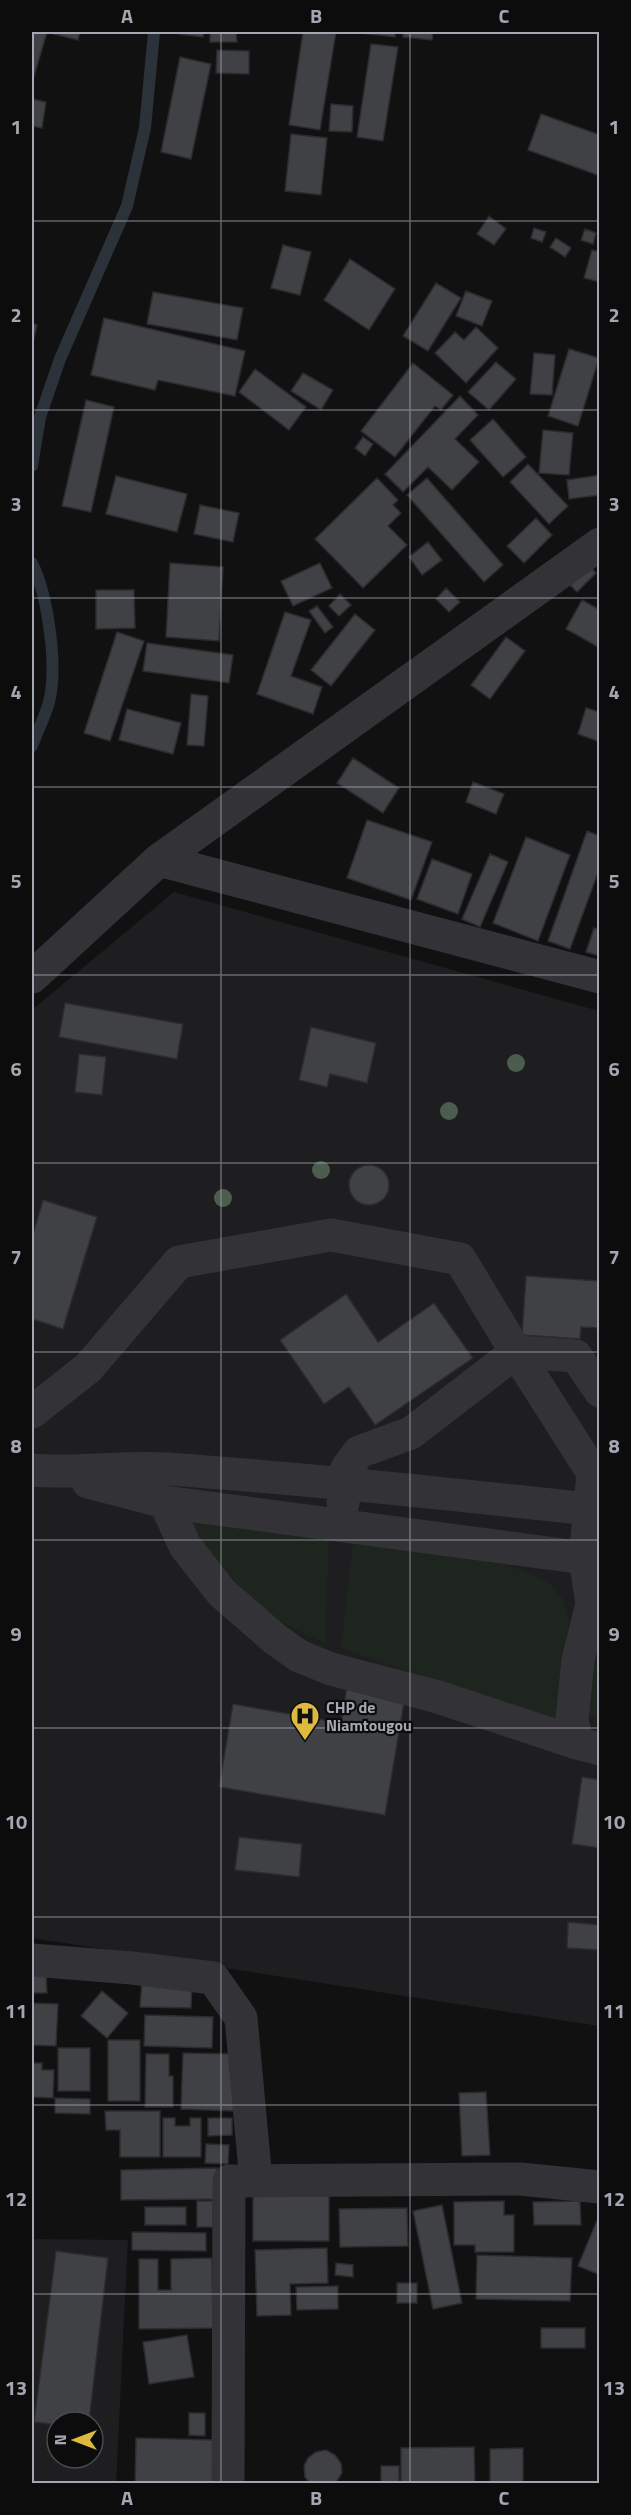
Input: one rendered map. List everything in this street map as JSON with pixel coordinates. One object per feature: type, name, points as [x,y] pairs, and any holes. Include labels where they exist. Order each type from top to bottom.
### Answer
[{"type":"street","points":[[32,977],[159,860],[600,544]]},
{"type":"street","points":[[159,860],[600,977]]},
{"type":"street","points":[[32,1412],[88,1368],[179,1262],[331,1235],[460,1259],[516,1352],[596,1471],[589,1509],[585,1558],[596,1605],[578,1660],[572,1720],[588,1746]]},
{"type":"street","points":[[341,1526],[347,1468],[359,1452],[411,1433],[516,1352],[576,1356],[600,1391]]},
{"type":"street","points":[[42,1471],[165,1469],[345,1484],[589,1509]]},
{"type":"street","points":[[42,1471],[165,1502],[585,1558]]},
{"type":"street","points":[[165,1502],[184,1546],[222,1593],[275,1639],[299,1656],[331,1669],[438,1697],[588,1746]]},
{"type":"street","points":[[32,1960],[132,1968],[213,1978],[241,2018],[256,2181]]},
{"type":"street","points":[[228,2484],[229,2181],[520,2179],[600,2187]]},
{"type":"shaded area","points":[[174,892],[599,1011],[599,2026],[32,1938],[32,1010]]},
{"type":"shaded area","points":[[187,1520],[329,1538],[325,1643],[267,1612],[223,1569]]},
{"type":"shaded area","points":[[353,1542],[489,1560],[522,1570],[549,1583],[562,1598],[569,1619],[556,1723],[341,1648]]},
{"type":"shaded area","points":[[599,1636],[599,1720],[588,1715],[588,1677]]},
{"type":"shaded area","points":[[32,2239],[128,2240],[116,2483],[32,2484]]},
{"type":"building","points":[[32,32],[47,32],[32,83]]},
{"type":"building","points":[[55,32],[80,32],[78,40],[54,34]]},
{"type":"building","points":[[179,32],[204,32],[203,37],[179,34]]},
{"type":"building","points":[[210,32],[236,32],[237,42],[210,42]]},
{"type":"building","points":[[303,32],[336,32],[320,130],[289,125]]},
{"type":"building","points":[[352,32],[395,32],[395,37]]},
{"type":"building","points":[[403,32],[433,32],[432,40],[403,37]]},
{"type":"building","points":[[371,44],[398,47],[383,141],[357,137]]},
{"type":"building","points":[[217,50],[249,51],[249,74],[216,73]]},
{"type":"building","points":[[180,57],[211,64],[191,159],[161,152]]},
{"type":"building","points":[[32,99],[46,102],[42,128],[32,126]]},
{"type":"building","points":[[331,104],[353,106],[352,132],[329,131]]},
{"type":"building","points":[[541,114],[600,135],[600,176],[528,150]]},
{"type":"building","points":[[291,134],[327,138],[321,195],[285,191]]},
{"type":"building","points":[[489,216],[506,229],[494,245],[477,234]]},
{"type":"building","points":[[534,228],[546,232],[542,242],[531,238]]},
{"type":"building","points":[[585,229],[596,233],[593,244],[581,240]]},
{"type":"building","points":[[556,238],[571,248],[565,257],[550,247]]},
{"type":"building","points":[[283,245],[311,252],[300,295],[271,288]]},
{"type":"building","points":[[592,250],[600,252],[600,282],[584,278]]},
{"type":"building","points":[[350,259],[395,289],[369,330],[324,300]]},
{"type":"building","points":[[436,283],[461,298],[428,351],[403,336]]},
{"type":"building","points":[[466,291],[492,301],[482,326],[456,316]]},
{"type":"building","points":[[153,292],[243,308],[237,340],[147,324]]},
{"type":"building","points":[[104,318],[245,351],[235,396],[158,380],[155,390],[91,375]]},
{"type":"building","points":[[32,323],[37,325],[32,346]]},
{"type":"building","points":[[476,327],[498,348],[466,383],[435,353],[455,332],[464,340]]},
{"type":"building","points":[[569,349],[599,358],[578,426],[548,416]]},
{"type":"building","points":[[534,353],[555,355],[552,395],[530,394]]},
{"type":"building","points":[[496,362],[516,379],[489,410],[468,392]]},
{"type":"building","points":[[413,363],[453,395],[441,410],[435,406],[395,457],[361,431]]},
{"type":"building","points":[[255,369],[306,407],[289,430],[239,392]]},
{"type":"building","points":[[303,373],[333,390],[321,410],[291,391]]},
{"type":"building","points":[[460,396],[478,415],[455,439],[479,462],[452,490],[428,467],[403,492],[385,474]]},
{"type":"building","points":[[86,400],[114,407],[91,512],[62,506]]},
{"type":"building","points":[[493,419],[526,457],[503,477],[470,440]]},
{"type":"building","points":[[543,430],[573,433],[569,475],[539,473]]},
{"type":"building","points":[[363,437],[373,444],[365,456],[355,448]]},
{"type":"building","points":[[528,464],[568,506],[549,524],[510,482]]},
{"type":"building","points":[[600,475],[600,495],[569,499],[567,480]]},
{"type":"building","points":[[116,476],[187,494],[177,532],[106,514]]},
{"type":"building","points":[[377,478],[398,500],[393,505],[401,513],[388,526],[407,545],[363,588],[315,539]]},
{"type":"building","points":[[427,478],[503,565],[484,582],[407,495]]},
{"type":"building","points":[[200,505],[239,513],[233,542],[194,534]]},
{"type":"building","points":[[536,518],[552,535],[524,563],[507,546]]},
{"type":"building","points":[[428,542],[442,560],[422,575],[409,557]]},
{"type":"building","points":[[584,561],[596,573],[577,592],[565,580]]},
{"type":"building","points":[[170,563],[223,567],[219,641],[166,637]]},
{"type":"building","points":[[320,563],[332,588],[293,606],[281,581]]},
{"type":"building","points":[[446,588],[460,602],[449,612],[436,599]]},
{"type":"building","points":[[96,590],[134,590],[135,628],[96,629]]},
{"type":"building","points":[[340,594],[351,605],[339,616],[329,606]]},
{"type":"building","points":[[582,600],[600,610],[600,648],[566,629]]},
{"type":"building","points":[[317,606],[333,627],[325,633],[309,611]]},
{"type":"building","points":[[285,612],[311,620],[291,676],[322,687],[313,714],[257,694]]},
{"type":"building","points":[[355,614],[375,630],[331,686],[311,670]]},
{"type":"building","points":[[117,632],[144,641],[110,741],[84,733]]},
{"type":"building","points":[[506,637],[525,651],[490,699],[471,685]]},
{"type":"building","points":[[147,643],[233,655],[229,683],[143,671]]},
{"type":"building","points":[[191,694],[208,696],[204,746],[187,745]]},
{"type":"building","points":[[586,708],[600,712],[600,742],[578,734]]},
{"type":"building","points":[[127,709],[181,723],[173,754],[119,740]]},
{"type":"building","points":[[353,758],[399,788],[383,813],[337,783]]},
{"type":"building","points":[[473,782],[504,794],[496,814],[466,802]]},
{"type":"building","points":[[367,820],[432,842],[411,900],[347,878]]},
{"type":"building","points":[[587,831],[600,836],[600,867],[570,949],[548,941]]},
{"type":"building","points":[[526,837],[570,855],[538,941],[493,923]]},
{"type":"building","points":[[490,854],[508,862],[480,927],[462,919]]},
{"type":"building","points":[[432,859],[472,874],[458,914],[417,899]]},
{"type":"building","points":[[594,928],[600,930],[600,956],[586,952]]},
{"type":"building","points":[[65,1003],[183,1024],[177,1059],[59,1037]]},
{"type":"building","points":[[311,1027],[376,1043],[367,1083],[330,1074],[327,1087],[299,1080]]},
{"type":"building","points":[[79,1054],[106,1057],[102,1095],[75,1092]]},
{"type":"building","points":[[369,1165],[383,1171],[389,1185],[383,1199],[369,1205],[355,1199],[349,1185],[355,1171]]},
{"type":"building","points":[[43,1200],[97,1217],[63,1329],[32,1319],[32,1237]]},
{"type":"building","points":[[526,1276],[600,1281],[600,1328],[581,1327],[580,1339],[522,1335]]},
{"type":"building","points":[[346,1294],[378,1342],[434,1303],[473,1358],[375,1425],[349,1387],[324,1404],[280,1340]]},
{"type":"building","points":[[348,1681],[406,1691],[385,1815],[219,1787],[233,1704],[341,1723]]},
{"type":"building","points":[[582,1777],[600,1780],[600,1848],[572,1844]]},
{"type":"building","points":[[239,1837],[302,1844],[299,1877],[235,1870]]},
{"type":"building","points":[[568,1922],[600,1925],[598,1950],[567,1948]]},
{"type":"building","points":[[32,1974],[46,1974],[47,1993],[32,1993]]},
{"type":"building","points":[[142,1980],[192,1982],[191,2008],[140,2007]]},
{"type":"building","points":[[102,1991],[128,2013],[107,2038],[81,2016]]},
{"type":"building","points":[[32,2003],[58,2004],[56,2046],[32,2045]]},
{"type":"building","points":[[145,2015],[213,2017],[212,2048],[144,2046]]},
{"type":"building","points":[[108,2040],[140,2040],[140,2101],[108,2101]]},
{"type":"building","points":[[58,2048],[90,2048],[90,2091],[58,2091]]},
{"type":"building","points":[[183,2053],[235,2054],[234,2111],[181,2109]]},
{"type":"building","points":[[146,2054],[169,2054],[169,2076],[173,2076],[173,2107],[145,2107]]},
{"type":"building","points":[[32,2063],[42,2063],[42,2070],[54,2070],[53,2098],[32,2097]]},
{"type":"building","points":[[486,2092],[490,2155],[462,2156],[459,2093]]},
{"type":"building","points":[[55,2098],[90,2099],[90,2114],[55,2113]]},
{"type":"building","points":[[105,2111],[160,2111],[160,2157],[120,2157],[120,2130],[106,2130]]},
{"type":"building","points":[[163,2118],[175,2118],[175,2126],[190,2126],[190,2118],[201,2118],[201,2157],[163,2157]]},
{"type":"building","points":[[208,2118],[232,2118],[232,2135],[208,2136]]},
{"type":"building","points":[[206,2144],[229,2145],[228,2164],[205,2163]]},
{"type":"building","points":[[217,2168],[217,2199],[121,2200],[121,2170]]},
{"type":"building","points":[[253,2195],[329,2196],[329,2241],[253,2241]]},
{"type":"building","points":[[197,2201],[213,2201],[213,2227],[197,2227]]},
{"type":"building","points":[[504,2201],[504,2215],[514,2215],[514,2252],[475,2252],[475,2245],[454,2245],[454,2202]]},
{"type":"building","points":[[580,2201],[581,2225],[534,2225],[533,2202]]},
{"type":"building","points":[[442,2205],[462,2303],[433,2309],[413,2211]]},
{"type":"building","points":[[145,2207],[186,2207],[186,2225],[145,2225]]},
{"type":"building","points":[[407,2208],[408,2246],[340,2247],[339,2209]]},
{"type":"building","points":[[600,2213],[600,2275],[578,2266]]},
{"type":"building","points":[[132,2232],[206,2233],[206,2251],[132,2250]]},
{"type":"building","points":[[327,2248],[328,2283],[290,2284],[291,2315],[257,2316],[255,2250]]},
{"type":"building","points":[[56,2251],[108,2258],[90,2410],[45,2410],[45,2423],[34,2422]]},
{"type":"building","points":[[477,2255],[572,2258],[570,2301],[476,2299]]},
{"type":"building","points":[[212,2258],[213,2328],[139,2329],[139,2259],[158,2259],[158,2290],[171,2290],[171,2259]]},
{"type":"building","points":[[336,2263],[353,2265],[353,2277],[335,2275]]},
{"type":"building","points":[[397,2283],[417,2283],[417,2303],[397,2303]]},
{"type":"building","points":[[338,2286],[338,2309],[297,2310],[296,2287]]},
{"type":"building","points":[[541,2328],[585,2328],[585,2348],[541,2348]]},
{"type":"building","points":[[187,2335],[194,2377],[149,2384],[143,2342]]},
{"type":"building","points":[[189,2413],[205,2413],[205,2436],[189,2435]]},
{"type":"building","points":[[136,2438],[215,2440],[214,2484],[135,2484]]},
{"type":"building","points":[[474,2447],[475,2484],[401,2484],[401,2448]]},
{"type":"building","points":[[523,2448],[523,2484],[490,2484],[490,2449]]},
{"type":"building","points":[[326,2450],[335,2455],[341,2463],[342,2473],[335,2484],[310,2484],[305,2477],[304,2466],[308,2458],[316,2452]]},
{"type":"building","points":[[381,2466],[399,2466],[399,2484],[381,2484]]},
{"type":"waterway","points":[[32,466],[40,417],[60,359],[127,206],[145,128],[154,32]]},
{"type":"waterway","points":[[32,563],[43,594],[52,651],[52,687],[49,702],[32,746]]},
{"type":"place","name":"CHP de Niamtougou","points":[[305,1742]]}]
